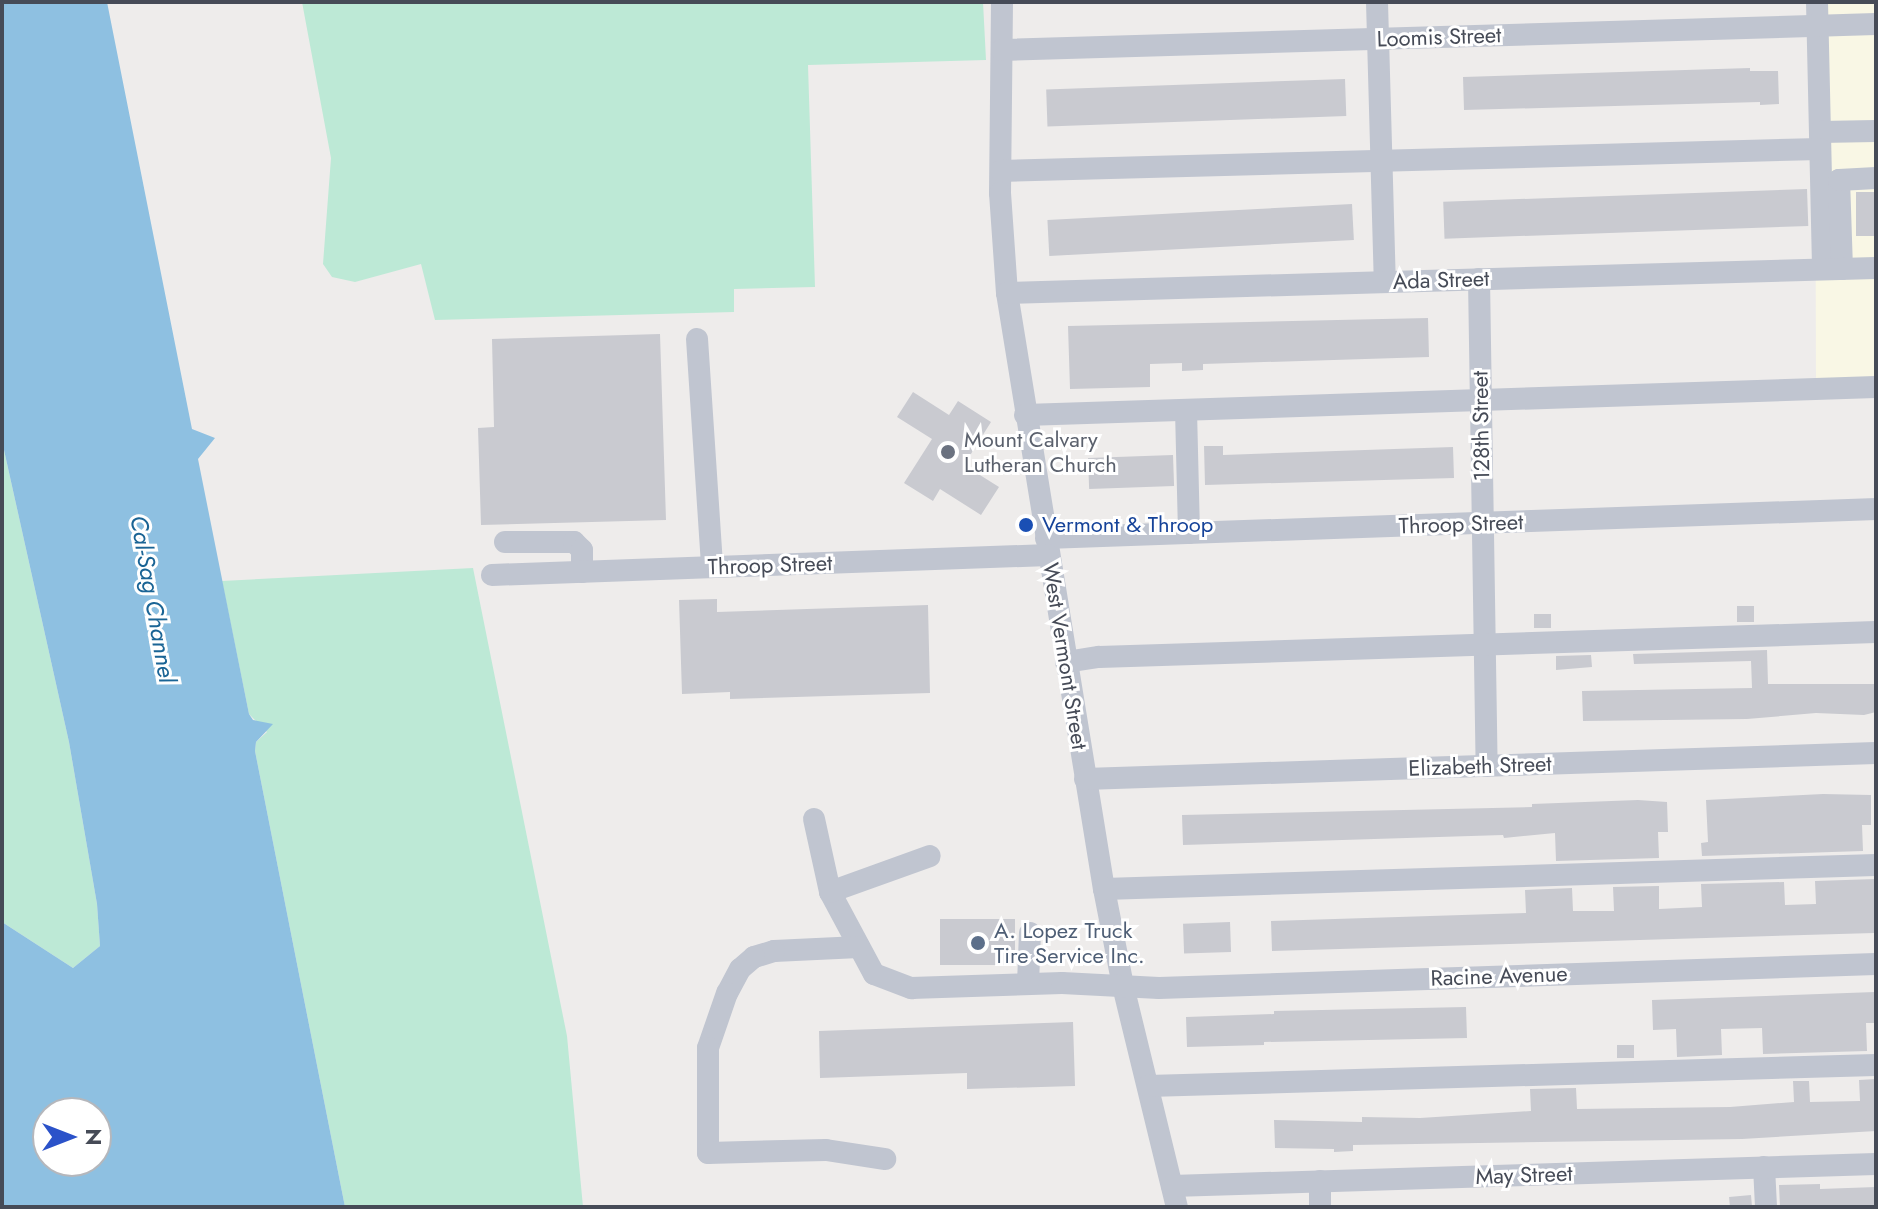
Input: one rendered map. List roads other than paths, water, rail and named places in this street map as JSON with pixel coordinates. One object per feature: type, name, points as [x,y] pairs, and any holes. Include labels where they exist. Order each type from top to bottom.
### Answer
[{"type":"street","name":"West Vermont Street","points":[[1002,2],[1001,171],[1007,293],[1104,889],[1123,986],[1175,1196]]},
{"type":"street","points":[[1377,2],[1385,282]]},
{"type":"street","points":[[1817,2],[1820,141],[1833,269]]},
{"type":"street","name":"Loomis Street","points":[[1002,50],[1876,24]]},
{"type":"street","points":[[1001,171],[1381,161],[1820,141],[1876,131]]},
{"type":"street","points":[[1833,269],[1839,180],[1876,178]]},
{"type":"street","name":"Ada Street","points":[[1007,293],[1876,268]]},
{"type":"street","name":"128th Street","points":[[1479,279],[1487,766]]},
{"type":"street","points":[[697,339],[712,567]]},
{"type":"street","points":[[1025,415],[1876,387]]},
{"type":"street","points":[[1186,410],[1189,533]]},
{"type":"street","name":"Throop Street","points":[[492,575],[712,567],[1047,546],[1189,533],[1876,509]]},
{"type":"street","points":[[505,542],[574,542],[582,550],[582,572]]},
{"type":"street","points":[[1066,662],[1099,657],[1876,632]]},
{"type":"street","name":"Elizabeth Street","points":[[1085,779],[1876,753]]},
{"type":"street","name":"Racine Avenue","points":[[814,819],[830,892],[874,974],[911,988],[1028,984],[1159,988],[1876,964]]},
{"type":"street","points":[[830,892],[930,856]]},
{"type":"street","points":[[1104,889],[1876,865]]},
{"type":"street","points":[[1028,984],[1030,933]]},
{"type":"street","points":[[859,947],[774,951],[754,957],[740,969],[727,993],[708,1048],[708,1153],[826,1150],[885,1159]]},
{"type":"street","points":[[1148,1086],[1876,1065]]},
{"type":"street","name":"May Street","points":[[1175,1196],[1320,1181],[1876,1164]]},
{"type":"street","points":[[1764,1167],[1766,1207]]},
{"type":"street","points":[[1320,1181],[1320,1207]]},
{"type":"water","name":"Cal-Sag Channel","points":[[2,2],[107,2],[192,429],[215,438],[198,459],[249,714],[253,720],[273,724],[256,742],[255,751],[345,1207],[2,1207],[2,922],[73,968],[100,946],[97,904],[69,742],[2,441]]},
{"type":"place","name":"Mount Calvary Lutheran Church","points":[[948,452]]},
{"type":"place","name":"Vermont & Throop","points":[[1026,525]]},
{"type":"place","name":"A. Lopez Truck Tire Service Inc.","points":[[978,943]]}]
